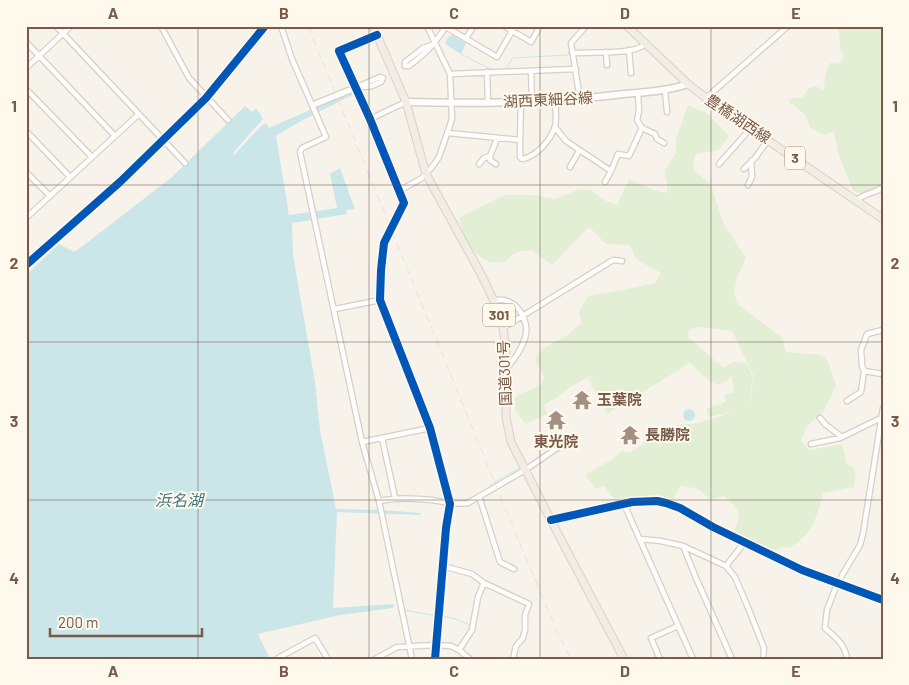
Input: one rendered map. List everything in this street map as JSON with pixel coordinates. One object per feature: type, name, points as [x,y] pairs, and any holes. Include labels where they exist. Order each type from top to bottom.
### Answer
[{"type":"highway","name":"国道301号","points":[[373,26],[406,102],[426,174],[494,301],[502,328],[506,368],[506,417],[512,442],[624,659]]},
{"type":"main road","name":"豊橋湖西線","points":[[627,26],[688,84],[706,98],[883,219]]},
{"type":"main road","name":"湖西東細谷線","points":[[406,102],[488,103],[556,101],[665,90],[688,84]]},
{"type":"street","points":[[56,26],[185,163]]},
{"type":"street","points":[[26,68],[71,26]]},
{"type":"street","points":[[161,26],[189,78],[228,120]]},
{"type":"street","points":[[26,265],[96,204],[206,98],[265,26]]},
{"type":"street","points":[[281,26],[292,59],[326,138],[302,148],[300,152],[362,442],[379,501],[412,659]]},
{"type":"street","points":[[399,191],[426,174],[438,157],[452,119],[450,74],[427,26]]},
{"type":"street","points":[[435,44],[423,48],[405,62],[405,66],[409,66],[435,44],[446,26],[498,57],[516,26]]},
{"type":"street","points":[[466,38],[474,26]]},
{"type":"street","points":[[504,26],[531,42],[540,26]]},
{"type":"street","points":[[580,99],[572,41],[586,26]]},
{"type":"street","points":[[706,98],[788,26]]},
{"type":"street","points":[[376,35],[339,51],[370,119],[404,203],[384,243],[380,300],[430,428],[450,504],[434,659]]},
{"type":"street","points":[[26,42],[115,136]]},
{"type":"street","points":[[573,53],[629,50],[646,44]]},
{"type":"street","points":[[629,50],[631,73]]},
{"type":"street","points":[[606,52],[607,65]]},
{"type":"street","points":[[450,74],[576,69]]},
{"type":"street","points":[[531,71],[532,102]]},
{"type":"street","points":[[487,72],[488,103]]},
{"type":"street","points":[[313,105],[380,77],[383,78],[381,82],[372,86],[356,88]]},
{"type":"street","points":[[26,89],[92,157]]},
{"type":"street","points":[[665,90],[667,112]]},
{"type":"street","points":[[638,93],[639,111],[637,120],[642,128],[655,134],[657,139],[664,143]]},
{"type":"street","points":[[520,102],[520,157],[522,159],[546,144],[555,127],[556,101]]},
{"type":"street","points":[[370,119],[406,102]]},
{"type":"street","points":[[27,216],[139,114]]},
{"type":"street","points":[[555,127],[566,141],[611,171]]},
{"type":"street","points":[[605,182],[618,154],[629,156],[642,128]]},
{"type":"street","points":[[719,164],[751,128]]},
{"type":"street","points":[[26,131],[70,177]]},
{"type":"street","points":[[448,133],[520,140]]},
{"type":"street","points":[[496,164],[490,160],[490,156],[497,138]]},
{"type":"street","points":[[744,169],[768,140]]},
{"type":"street","points":[[570,167],[580,151]]},
{"type":"street","points":[[479,164],[484,158],[490,156]]},
{"type":"street","points":[[748,185],[752,177],[751,161]]},
{"type":"street","points":[[26,172],[50,196]]},
{"type":"street","points":[[857,201],[862,196],[872,194],[883,187]]},
{"type":"street","points":[[502,328],[574,280],[613,260],[622,261]]},
{"type":"street","points":[[494,301],[501,298],[514,303],[522,316],[526,328],[525,340],[513,362],[506,368]]},
{"type":"street","points":[[335,309],[380,300]]},
{"type":"street","points":[[847,401],[861,392],[864,371],[861,350],[867,334],[883,330]]},
{"type":"street","points":[[864,371],[883,374]]},
{"type":"street","points":[[847,659],[846,651],[841,642],[825,628],[827,610],[837,584],[863,534],[883,408]]},
{"type":"street","points":[[820,418],[842,438]]},
{"type":"street","points":[[811,444],[842,438],[860,427],[881,418]]},
{"type":"street","points":[[362,442],[430,428]]},
{"type":"street","points":[[382,438],[395,498]]},
{"type":"street","points":[[379,501],[395,498],[431,500],[450,504],[468,503],[525,470],[563,444]]},
{"type":"street","points":[[479,496],[500,562],[514,569]]},
{"type":"street","points":[[551,520],[640,501],[666,503],[680,508],[744,542],[837,584],[883,600]]},
{"type":"street","points":[[624,504],[693,659]]},
{"type":"street","points":[[640,539],[684,546],[726,566],[735,577],[749,610],[764,648],[763,659]]},
{"type":"street","points":[[726,566],[744,542]]},
{"type":"street","points":[[684,546],[732,659]]},
{"type":"street","points":[[443,566],[472,574],[484,583],[529,604],[525,615],[523,638],[516,646],[514,659]]},
{"type":"street","points":[[459,650],[472,630],[478,597],[484,583]]},
{"type":"street","points":[[660,659],[651,638],[678,626]]},
{"type":"street","points":[[278,658],[316,638],[328,659]]},
{"type":"street","points":[[376,659],[397,647],[436,645],[451,646],[470,659]]},
{"type":"green space","points":[[838,26],[883,26],[883,124],[881,127],[883,139],[883,185],[863,194],[853,191],[838,153],[834,132],[824,135],[810,128],[805,115],[793,104],[790,105],[789,99],[803,97],[808,89],[815,86],[824,90],[825,75],[830,63],[839,63],[844,56],[841,52]]},
{"type":"green space","points":[[688,105],[708,114],[729,136],[719,150],[695,154],[693,169],[711,185],[723,222],[746,258],[737,278],[734,292],[737,303],[782,338],[786,352],[822,355],[828,361],[836,385],[824,411],[808,425],[801,440],[809,450],[842,444],[847,465],[852,466],[856,473],[854,487],[823,493],[816,518],[812,525],[797,543],[789,548],[783,547],[774,551],[733,531],[738,520],[738,511],[724,496],[710,499],[697,489],[680,486],[673,499],[657,495],[615,500],[604,486],[596,489],[586,477],[586,474],[613,459],[622,451],[629,453],[650,438],[677,425],[698,423],[733,412],[709,417],[706,409],[726,402],[724,395],[734,392],[731,375],[721,384],[716,384],[690,363],[607,414],[588,379],[597,375],[572,386],[544,406],[548,414],[526,424],[515,411],[515,397],[542,384],[544,377],[535,359],[542,349],[568,335],[581,323],[579,312],[588,296],[655,283],[661,273],[636,259],[630,245],[606,244],[589,227],[552,265],[531,250],[517,252],[503,262],[494,263],[479,256],[467,242],[463,233],[460,217],[505,195],[532,195],[555,199],[580,189],[591,190],[606,201],[617,205],[629,179],[654,190],[667,193],[667,182],[664,172],[676,152],[676,139]],"holes":[[[700,327],[733,333],[754,377],[751,395],[752,406],[750,394],[753,378],[746,362],[738,363],[735,361],[724,368],[688,337],[691,329]]]},
{"type":"water","points":[[452,35],[466,43],[461,54],[445,44],[448,37]]},
{"type":"water","name":"浜名湖","points":[[351,92],[352,95],[276,136],[289,215],[337,208],[330,174],[340,168],[355,209],[346,210],[347,214],[292,223],[293,255],[315,382],[320,430],[336,509],[421,513],[421,515],[337,512],[333,608],[394,604],[393,608],[340,615],[258,634],[270,659],[26,659],[26,275],[59,244],[74,252],[84,245],[172,177],[245,106],[252,112],[256,108],[263,119],[233,153],[234,155],[266,123],[269,128]]},
{"type":"water","points":[[689,409],[695,415],[689,421],[683,415]]},
{"type":"waterway","points":[[506,70],[512,58],[568,55],[570,47]]},
{"type":"waterway","points":[[461,54],[492,70],[497,70]]},
{"type":"waterway","points":[[490,485],[519,468]]},
{"type":"waterway","points":[[404,610],[437,616]]},
{"type":"waterway","points":[[441,616],[456,619],[470,625]]},
{"type":"railway","points":[[308,26],[517,537],[559,636],[571,659]]},
{"type":"cycle path","points":[[26,265],[120,182],[206,98],[265,26]]},
{"type":"cycle path","points":[[377,35],[339,51],[370,119],[404,203],[384,243],[380,300],[430,428],[450,504],[446,528],[435,659]]},
{"type":"cycle path","points":[[551,520],[632,502],[657,501],[666,503],[680,508],[713,527],[802,570],[883,600]]},
{"type":"place","name":"玉葉院","points":[[582,400]]},
{"type":"place","name":"東光院","points":[[556,420]]},
{"type":"place","name":"長勝院","points":[[630,435]]}]
